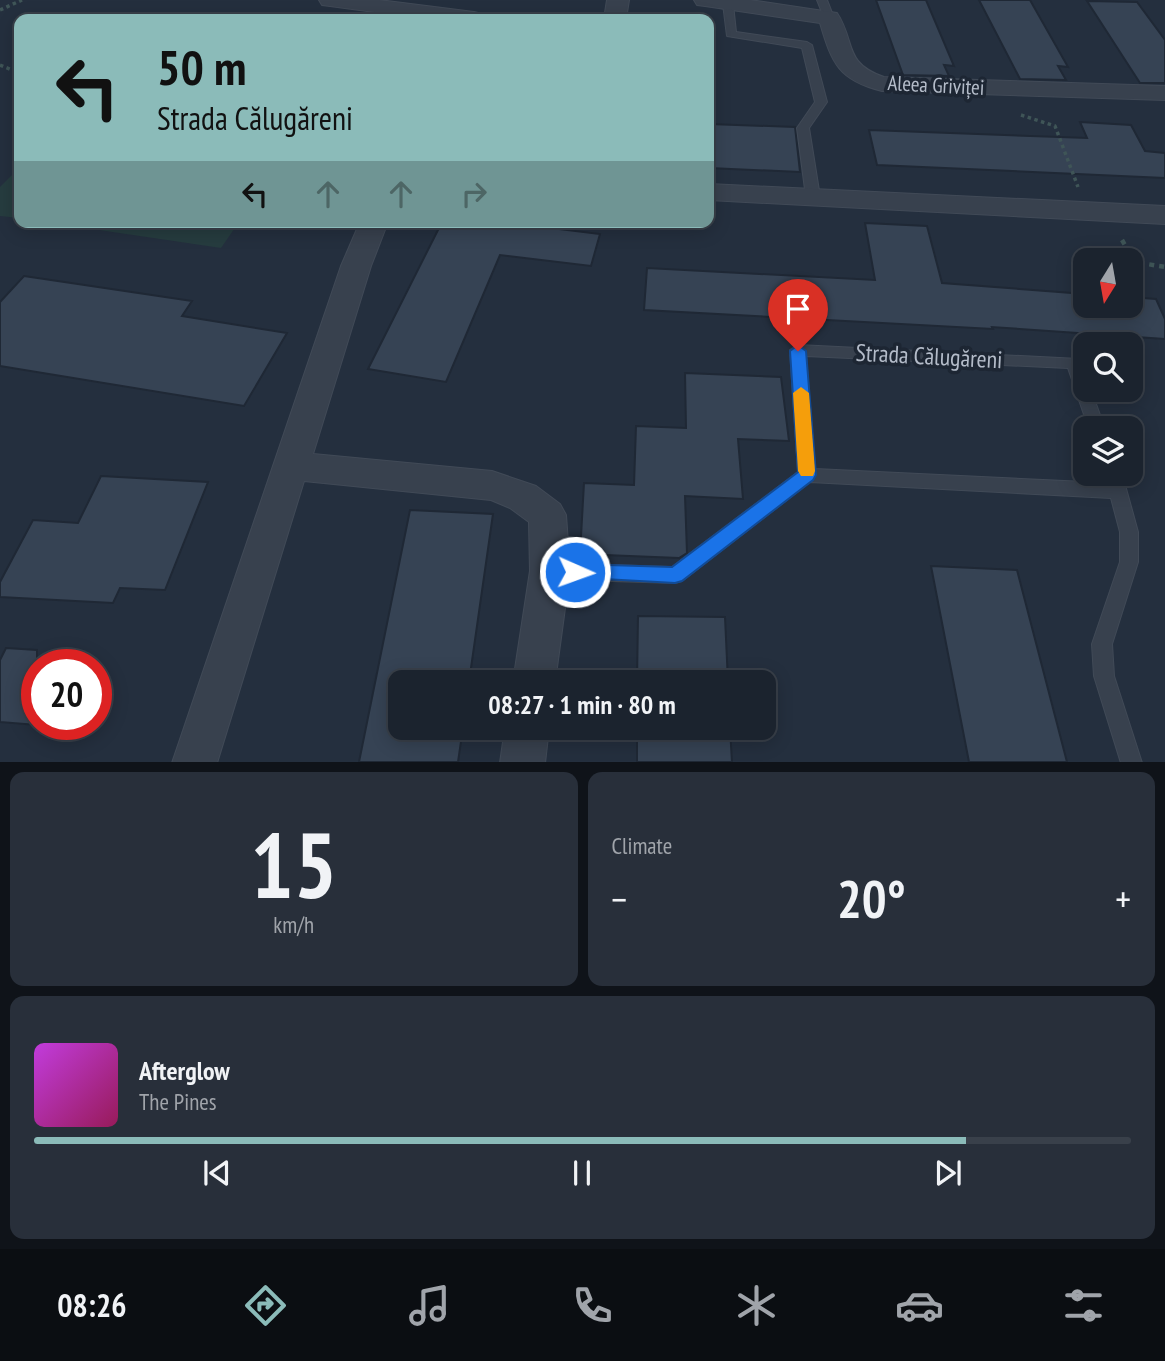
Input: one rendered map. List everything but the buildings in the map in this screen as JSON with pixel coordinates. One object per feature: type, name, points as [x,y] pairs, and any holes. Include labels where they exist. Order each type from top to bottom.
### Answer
[{"type":"street","points":[[330,0],[436,14]]},
{"type":"street","name":"Aleea Griviței","points":[[705,0],[728,4],[826,9],[845,65],[864,79],[882,83],[1165,93]]},
{"type":"street","points":[[714,192],[1165,215]]},
{"type":"street","points":[[194,762],[356,266],[372,228]]},
{"type":"street","points":[[292,466],[492,485],[523,497],[547,515],[550,571],[536,670]]},
{"type":"street","points":[[522,762],[525,740]]},
{"type":"lane","points":[[728,4],[731,34],[807,45],[821,102],[803,128],[813,197]]},
{"type":"lane","name":"Strada Călugăreni","points":[[807,475],[798,351],[1074,363],[1092,416]]},
{"type":"lane","points":[[550,571],[675,575],[807,475],[1073,482]]},
{"type":"lane","points":[[1117,486],[1129,532],[1129,562],[1102,644],[1104,676],[1132,762]]},
{"type":"path","points":[[0,10],[22,0]]},
{"type":"path","points":[[1021,115],[1055,126],[1086,209]]},
{"type":"path","points":[[1125,243],[1135,262],[1165,267]]},
{"type":"green space","points":[[14,173],[14,217],[0,216],[0,187]]},
{"type":"green space","points":[[86,228],[235,228],[221,248]]},
{"type":"slow traffic","points":[[801,393],[807,471]]},
{"type":"route","points":[[575,572],[675,575],[807,475],[798,351]]}]
